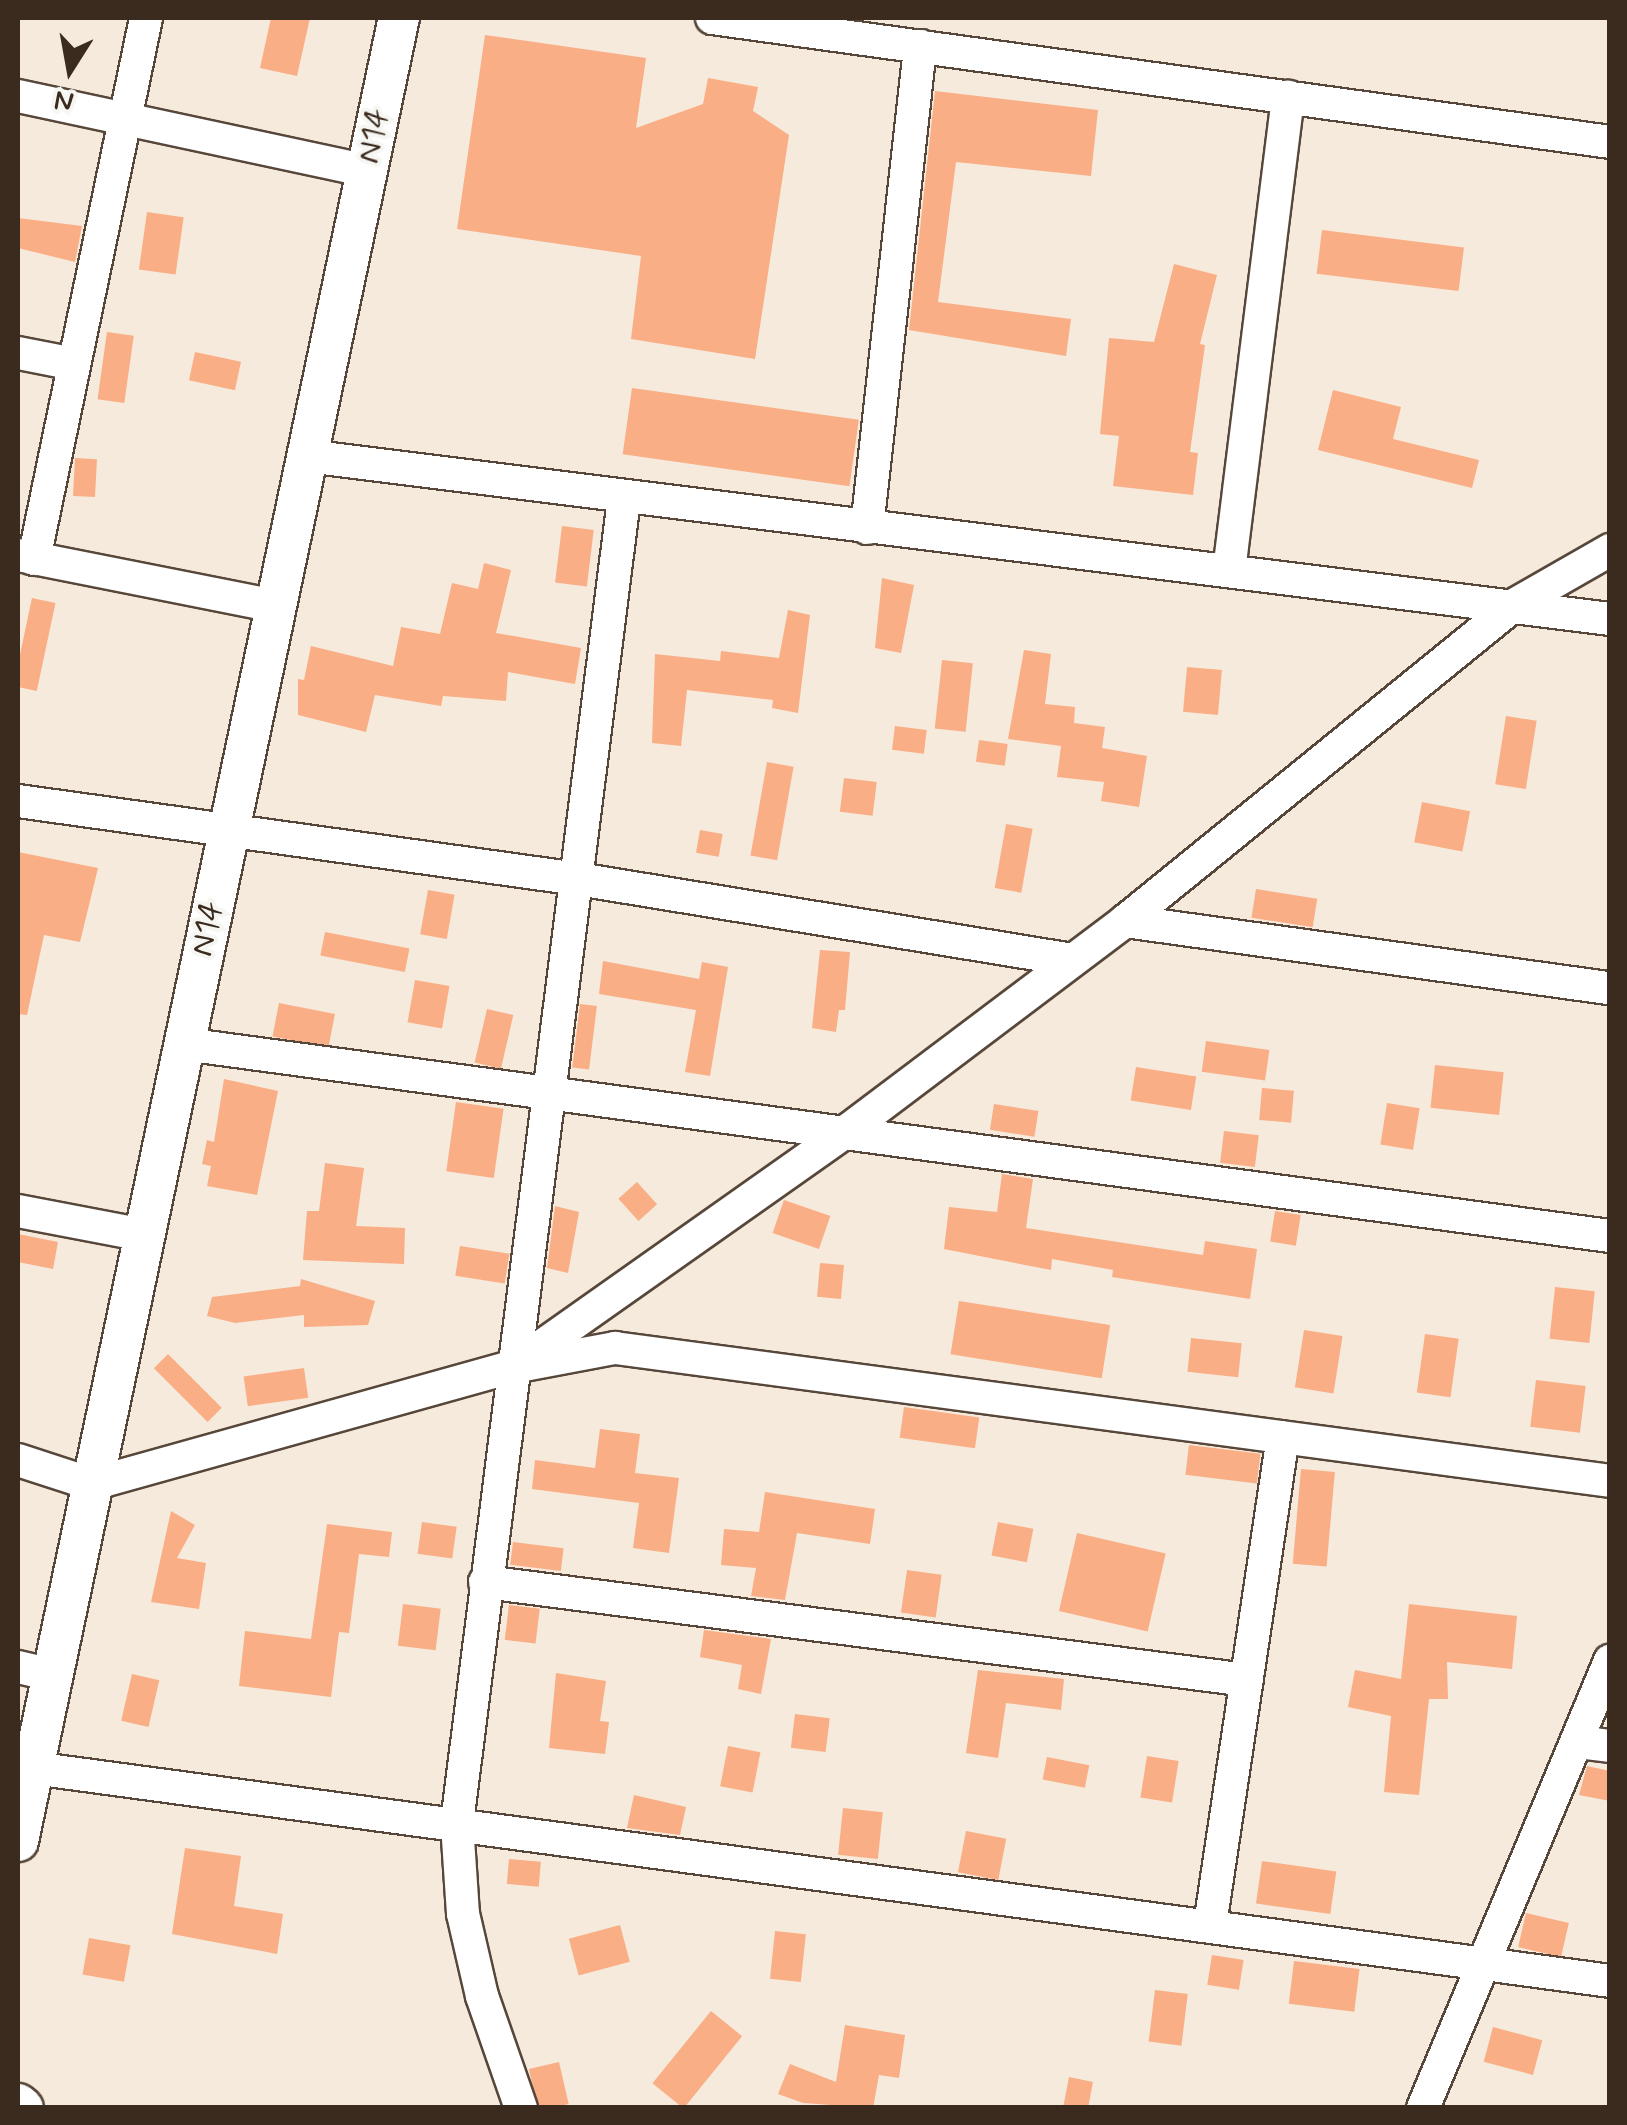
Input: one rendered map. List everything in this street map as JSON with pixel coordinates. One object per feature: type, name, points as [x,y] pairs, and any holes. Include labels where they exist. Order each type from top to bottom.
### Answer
[{"type":"main road","name":"N14","points":[[18,1841],[33,1768],[35,1671],[92,1484],[398,18]]},
{"type":"street","points":[[146,18],[74,364],[26,557],[276,606]]},
{"type":"street","points":[[712,18],[1610,142]]},
{"type":"street","points":[[867,528],[920,46]]},
{"type":"street","points":[[18,96],[367,170]]},
{"type":"street","points":[[1229,571],[1288,97]]},
{"type":"street","points":[[18,353],[74,364]]},
{"type":"street","points":[[307,456],[624,499],[1610,618]]},
{"type":"street","points":[[522,2108],[467,1930],[457,1823],[484,1582],[578,879],[624,499]]},
{"type":"street","points":[[512,1367],[848,1130],[1068,959],[1124,921],[1514,605],[1610,550]]},
{"type":"street","points":[[18,801],[578,879],[1068,959]]},
{"type":"street","points":[[1124,921],[1610,988]]},
{"type":"street","points":[[184,1044],[848,1130],[1610,1236]]},
{"type":"street","points":[[18,1211],[144,1235]]},
{"type":"street","points":[[18,1460],[92,1484],[512,1367],[614,1348],[1610,1480]]},
{"type":"street","points":[[1210,1926],[1283,1437]]},
{"type":"street","points":[[484,1582],[1247,1680]]},
{"type":"street","points":[[1423,2108],[1482,1968],[1594,1744],[1610,1660]]},
{"type":"street","points":[[33,1768],[1210,1926],[1482,1968],[1610,1981]]},
{"type":"building","points":[[271,18],[310,18],[297,76],[260,68]]},
{"type":"building","points":[[485,35],[646,58],[636,128],[703,104],[708,78],[758,87],[753,111],[789,135],[755,359],[631,339],[641,256],[457,229]]},
{"type":"building","points":[[935,91],[1098,110],[1091,176],[956,162],[938,302],[1071,319],[1066,356],[909,330]]},
{"type":"building","points":[[147,212],[184,217],[176,275],[139,269]]},
{"type":"building","points":[[18,218],[82,226],[75,262],[18,248]]},
{"type":"building","points":[[1322,230],[1464,247],[1459,291],[1317,274]]},
{"type":"building","points":[[1174,264],[1217,275],[1200,344],[1205,345],[1190,452],[1198,453],[1193,495],[1113,486],[1119,436],[1100,434],[1109,338],[1154,342]]},
{"type":"building","points":[[107,332],[134,336],[124,403],[98,399]]},
{"type":"building","points":[[195,352],[241,362],[235,390],[189,380]]},
{"type":"building","points":[[632,388],[859,420],[849,486],[623,454]]},
{"type":"building","points":[[1333,390],[1401,407],[1393,439],[1479,460],[1472,488],[1318,450]]},
{"type":"building","points":[[75,458],[97,459],[95,497],[73,496]]},
{"type":"building","points":[[562,526],[594,530],[587,586],[555,583]]},
{"type":"building","points":[[484,563],[511,570],[496,633],[581,648],[575,684],[508,672],[506,701],[443,696],[441,706],[375,695],[366,732],[298,715],[298,679],[304,680],[311,646],[393,666],[401,627],[440,634],[452,583],[478,589]]},
{"type":"building","points":[[882,578],[914,585],[901,653],[875,648]]},
{"type":"building","points":[[32,598],[55,603],[37,691],[18,687],[18,664]]},
{"type":"building","points":[[788,610],[810,615],[798,713],[772,708],[773,700],[687,690],[681,746],[652,743],[655,654],[720,661],[721,651],[779,658]]},
{"type":"building","points":[[1024,650],[1051,654],[1045,704],[1075,707],[1074,723],[1105,727],[1102,748],[1147,756],[1139,807],[1101,801],[1104,782],[1057,777],[1061,746],[1008,739]]},
{"type":"building","points":[[942,660],[973,663],[966,732],[935,729]]},
{"type":"building","points":[[1187,667],[1222,670],[1218,715],[1183,712]]},
{"type":"building","points":[[1506,716],[1537,721],[1526,789],[1495,784]]},
{"type":"building","points":[[895,726],[927,730],[924,754],[892,750]]},
{"type":"building","points":[[979,740],[1008,744],[1005,766],[976,762]]},
{"type":"building","points":[[767,762],[794,767],[777,860],[751,856]]},
{"type":"building","points":[[844,778],[877,782],[873,816],[840,812]]},
{"type":"building","points":[[1422,802],[1470,811],[1462,852],[1414,842]]},
{"type":"building","points":[[1006,824],[1033,829],[1021,893],[995,888]]},
{"type":"building","points":[[700,830],[723,834],[719,857],[696,853]]},
{"type":"building","points":[[18,852],[98,868],[80,942],[44,935],[27,1015],[18,1014]]},
{"type":"building","points":[[1256,889],[1317,899],[1313,927],[1251,918]]},
{"type":"building","points":[[428,890],[455,895],[447,939],[420,934]]},
{"type":"building","points":[[325,932],[409,948],[405,972],[320,956]]},
{"type":"building","points":[[820,950],[850,952],[845,1010],[839,1010],[836,1032],[812,1028]]},
{"type":"building","points":[[603,961],[699,979],[702,962],[728,967],[710,1076],[685,1072],[696,1010],[599,994]]},
{"type":"building","points":[[415,980],[449,986],[442,1028],[408,1022]]},
{"type":"building","points":[[279,1003],[335,1014],[328,1047],[273,1036]]},
{"type":"building","points":[[580,1004],[597,1006],[589,1070],[572,1068]]},
{"type":"building","points":[[487,1009],[513,1015],[501,1069],[475,1063]]},
{"type":"building","points":[[1206,1041],[1269,1050],[1265,1081],[1202,1072]]},
{"type":"building","points":[[1435,1065],[1504,1072],[1499,1115],[1431,1108]]},
{"type":"building","points":[[1136,1067],[1196,1077],[1191,1110],[1131,1101]]},
{"type":"building","points":[[224,1079],[278,1091],[257,1195],[207,1186],[211,1166],[202,1164],[207,1140],[214,1142]]},
{"type":"building","points":[[1262,1088],[1294,1091],[1291,1123],[1259,1120]]},
{"type":"building","points":[[456,1102],[504,1109],[494,1178],[446,1171]]},
{"type":"building","points":[[1387,1103],[1420,1108],[1413,1150],[1380,1144]]},
{"type":"building","points":[[994,1104],[1038,1111],[1034,1137],[990,1130]]},
{"type":"building","points":[[1224,1131],[1259,1135],[1255,1167],[1220,1163]]},
{"type":"building","points":[[325,1163],[364,1168],[356,1226],[405,1228],[404,1264],[303,1260],[307,1211],[319,1211]]},
{"type":"building","points":[[1002,1174],[1033,1179],[1026,1228],[1203,1255],[1205,1241],[1257,1249],[1250,1299],[1112,1277],[1113,1270],[1052,1259],[1051,1270],[944,1249],[949,1207],[997,1212]]},
{"type":"building","points":[[637,1182],[657,1204],[638,1221],[618,1199]]},
{"type":"building","points":[[784,1200],[830,1216],[819,1249],[773,1233]]},
{"type":"building","points":[[555,1206],[579,1212],[568,1273],[547,1268]]},
{"type":"building","points":[[1275,1211],[1301,1215],[1296,1246],[1270,1242]]},
{"type":"building","points":[[18,1234],[58,1242],[53,1269],[18,1262]]},
{"type":"building","points":[[460,1246],[509,1254],[505,1283],[455,1276]]},
{"type":"building","points":[[820,1263],[844,1265],[841,1299],[817,1297]]},
{"type":"building","points":[[301,1279],[375,1301],[368,1325],[304,1327],[304,1315],[235,1323],[207,1316],[212,1297],[300,1286]]},
{"type":"building","points":[[1555,1287],[1595,1291],[1589,1343],[1550,1339]]},
{"type":"building","points":[[959,1301],[1110,1325],[1102,1378],[951,1354]]},
{"type":"building","points":[[1304,1330],[1343,1336],[1333,1393],[1295,1387]]},
{"type":"building","points":[[1425,1334],[1459,1339],[1450,1397],[1417,1392]]},
{"type":"building","points":[[1191,1338],[1242,1343],[1238,1377],[1187,1372]]},
{"type":"building","points":[[168,1354],[222,1408],[208,1422],[154,1368]]},
{"type":"building","points":[[304,1368],[308,1398],[248,1406],[244,1376]]},
{"type":"building","points":[[1536,1380],[1586,1386],[1580,1433],[1530,1427]]},
{"type":"building","points":[[904,1407],[979,1418],[975,1448],[900,1438]]},
{"type":"building","points":[[600,1429],[640,1434],[635,1473],[679,1478],[669,1553],[633,1548],[639,1503],[532,1489],[535,1460],[595,1468]]},
{"type":"building","points":[[1189,1445],[1260,1454],[1257,1484],[1185,1475]]},
{"type":"building","points":[[1301,1469],[1335,1472],[1327,1567],[1293,1564]]},
{"type":"building","points":[[765,1492],[875,1509],[870,1544],[797,1533],[785,1600],[751,1596],[756,1568],[721,1565],[724,1529],[759,1532]]},
{"type":"building","points":[[171,1511],[195,1525],[177,1558],[206,1563],[199,1609],[151,1602]]},
{"type":"building","points":[[422,1522],[457,1527],[452,1559],[418,1554]]},
{"type":"building","points":[[998,1522],[1033,1529],[1027,1562],[992,1555]]},
{"type":"building","points":[[327,1524],[392,1532],[389,1557],[359,1554],[349,1633],[339,1632],[331,1697],[239,1686],[245,1631],[311,1639]]},
{"type":"building","points":[[1077,1533],[1166,1553],[1148,1631],[1059,1611]]},
{"type":"building","points":[[513,1542],[564,1548],[561,1571],[510,1565]]},
{"type":"building","points":[[907,1570],[942,1575],[936,1617],[901,1613]]},
{"type":"building","points":[[403,1604],[441,1609],[436,1650],[398,1646]]},
{"type":"building","points":[[1409,1604],[1517,1616],[1512,1669],[1447,1662],[1448,1699],[1429,1699],[1419,1795],[1384,1792],[1391,1716],[1348,1707],[1355,1670],[1401,1679]]},
{"type":"building","points":[[509,1605],[540,1609],[536,1644],[505,1640]]},
{"type":"building","points":[[704,1630],[771,1639],[761,1694],[738,1689],[742,1665],[700,1657]]},
{"type":"building","points":[[978,1670],[1064,1679],[1061,1710],[1006,1703],[998,1758],[966,1753]]},
{"type":"building","points":[[556,1673],[606,1681],[600,1721],[609,1722],[605,1754],[549,1748]]},
{"type":"building","points":[[132,1674],[159,1680],[148,1727],[121,1721]]},
{"type":"building","points":[[795,1714],[830,1718],[826,1752],[791,1748]]},
{"type":"building","points":[[728,1746],[760,1752],[753,1793],[720,1786]]},
{"type":"building","points":[[1147,1756],[1179,1761],[1172,1802],[1140,1797]]},
{"type":"building","points":[[1047,1757],[1089,1765],[1085,1788],[1043,1780]]},
{"type":"building","points":[[1587,1766],[1610,1771],[1610,1801],[1579,1795]]},
{"type":"building","points":[[634,1795],[686,1807],[680,1835],[627,1828]]},
{"type":"building","points":[[843,1808],[883,1812],[878,1859],[838,1855]]},
{"type":"building","points":[[966,1831],[1006,1839],[998,1880],[958,1872]]},
{"type":"building","points":[[185,1848],[241,1856],[234,1906],[283,1914],[277,1954],[172,1934]]},
{"type":"building","points":[[509,1859],[541,1862],[539,1887],[507,1884]]},
{"type":"building","points":[[1262,1861],[1336,1871],[1330,1914],[1256,1904]]},
{"type":"building","points":[[1526,1913],[1569,1923],[1561,1957],[1518,1947]]},
{"type":"building","points":[[620,1925],[630,1962],[579,1975],[569,1939]]},
{"type":"building","points":[[775,1931],[806,1934],[801,1982],[770,1979]]},
{"type":"building","points":[[89,1938],[130,1945],[124,1982],[83,1974]]},
{"type":"building","points":[[1212,1955],[1244,1960],[1239,1990],[1207,1985]]},
{"type":"building","points":[[1294,1961],[1360,1969],[1354,2012],[1289,2004]]},
{"type":"building","points":[[1155,1990],[1188,1994],[1181,2046],[1149,2042]]},
{"type":"building","points":[[711,2011],[742,2036],[684,2108],[652,2083]]},
{"type":"building","points":[[845,2025],[905,2035],[899,2078],[879,2075],[873,2108],[803,2103],[778,2094],[790,2064],[836,2082]]},
{"type":"building","points":[[1493,2027],[1542,2040],[1533,2075],[1484,2062]]},
{"type":"building","points":[[559,2062],[569,2104],[538,2108],[529,2069]]},
{"type":"building","points":[[1069,2077],[1093,2082],[1088,2108],[1063,2108]]}]
